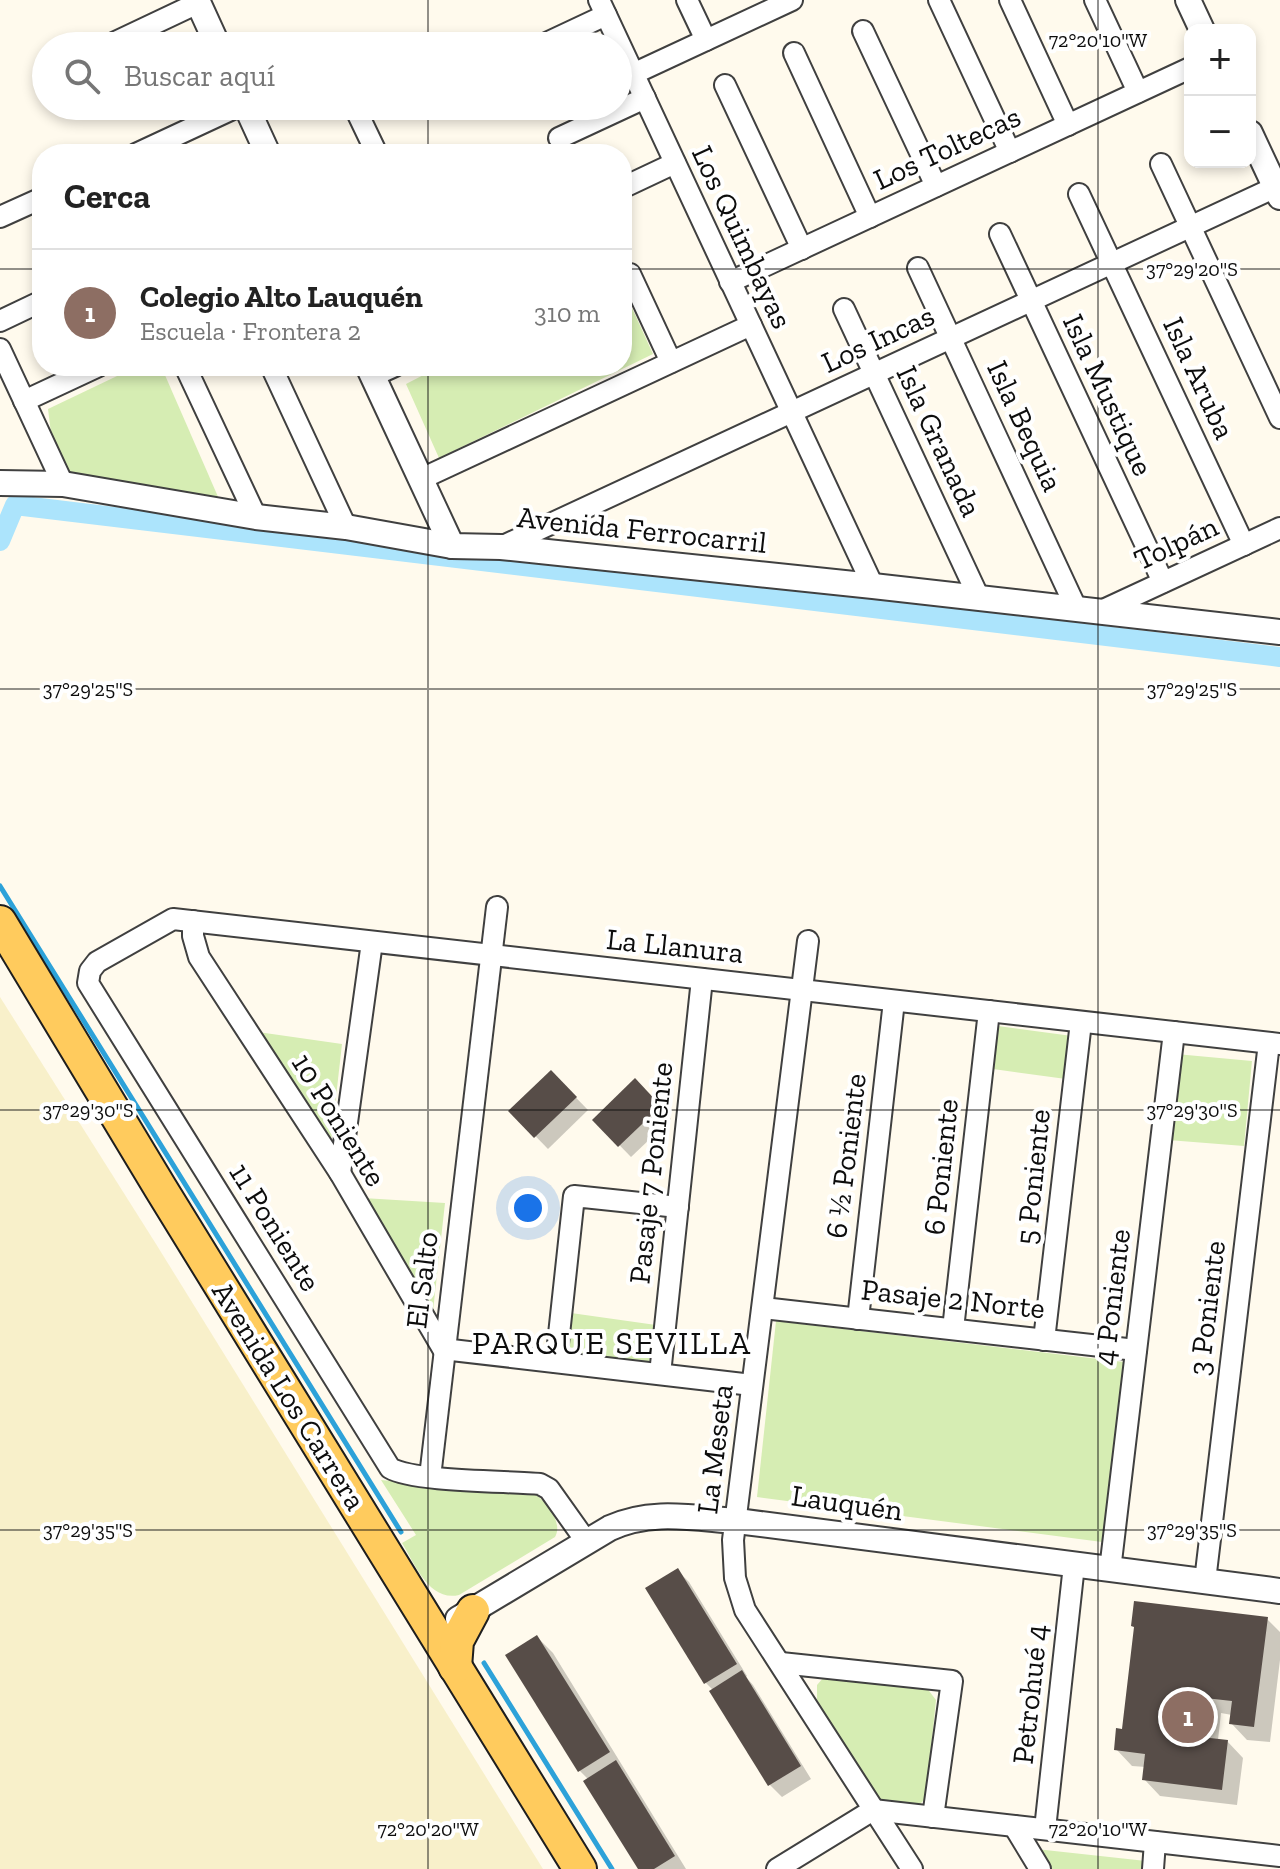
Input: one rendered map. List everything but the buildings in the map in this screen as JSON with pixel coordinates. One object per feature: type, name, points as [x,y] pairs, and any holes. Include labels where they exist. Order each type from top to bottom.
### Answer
[{"type":"main road","name":"Avenida Los Carrera","points":[[0,922],[580,1869]]},
{"type":"main road","points":[[414,1599],[441,1608],[473,1611],[457,1641],[455,1667]]},
{"type":"street","points":[[687,0],[706,40]]},
{"type":"street","points":[[633,74],[706,40],[771,4],[792,0]]},
{"type":"street","points":[[939,0],[1010,152]]},
{"type":"street","points":[[1010,0],[1068,125]]},
{"type":"street","points":[[1095,0],[1138,92]]},
{"type":"street","points":[[1188,0],[1199,24]]},
{"type":"street","points":[[136,32],[197,2],[211,32]]},
{"type":"street","points":[[563,32],[602,8]]},
{"type":"street","name":"Los Quimbayas","points":[[602,8],[613,32]]},
{"type":"street","points":[[863,31],[936,186]]},
{"type":"street","points":[[794,53],[870,217]]},
{"type":"street","name":"Los Toltecas","points":[[730,282],[1184,71]]},
{"type":"street","name":"Los Quimbayas","points":[[633,74],[873,586]]},
{"type":"street","points":[[725,85],[802,249]]},
{"type":"street","points":[[632,104],[645,98]]},
{"type":"street","points":[[174,144],[215,120]]},
{"type":"street","points":[[252,120],[263,144]]},
{"type":"street","points":[[361,120],[372,144]]},
{"type":"street","points":[[559,138],[598,120]]},
{"type":"street","points":[[1256,145],[1278,190]]},
{"type":"street","points":[[632,183],[675,163]]},
{"type":"street","points":[[1161,164],[1280,418]]},
{"type":"street","name":"Los Incas","points":[[501,547],[1191,226],[1278,190]]},
{"type":"street","name":"Isla Aruba","points":[[1079,194],[1244,545]]},
{"type":"street","points":[[0,217],[32,203]]},
{"type":"street","name":"Isla Mustique","points":[[1000,234],[1163,582]]},
{"type":"street","name":"Isla Bequia","points":[[918,268],[950,338],[1088,611]]},
{"type":"street","points":[[632,278],[671,362]]},
{"type":"street","points":[[0,321],[32,306]]},
{"type":"street","name":"Isla Granada","points":[[844,309],[979,598]]},
{"type":"street","points":[[421,479],[751,325]]},
{"type":"street","points":[[0,349],[63,484]]},
{"type":"street","points":[[24,401],[78,376]]},
{"type":"street","points":[[190,376],[256,517]]},
{"type":"street","points":[[276,376],[346,527]]},
{"type":"street","points":[[382,376],[421,479],[452,546]]},
{"type":"street","name":"Avenida Ferrocarril","points":[[0,483],[63,484],[452,546],[501,547],[1280,632]]},
{"type":"street","name":"Tolpán","points":[[1088,611],[1163,582],[1280,528]]},
{"type":"street","name":"El Salto","points":[[430,1477],[497,907]]},
{"type":"street","name":"La Llanura","points":[[88,983],[90,971],[97,962],[173,919],[1275,1044]]},
{"type":"street","name":"10 Poniente","points":[[193,921],[193,936],[199,957],[340,1173],[443,1349]]},
{"type":"street","name":"La Meseta","points":[[808,941],[733,1559],[745,1610],[912,1869]]},
{"type":"street","points":[[340,1173],[372,942]]},
{"type":"street","name":"Pasaje 7 Poniente","points":[[660,1374],[702,979]]},
{"type":"street","name":"11 Poniente","points":[[88,983],[390,1468],[430,1477]]},
{"type":"street","name":"6 ½ Poniente","points":[[858,1319],[894,1001]]},
{"type":"street","name":"6 Poniente","points":[[953,1329],[989,1011]]},
{"type":"street","name":"5 Poniente","points":[[1044,1340],[1081,1022]]},
{"type":"street","name":"4 Poniente","points":[[1110,1570],[1174,1032]]},
{"type":"street","name":"3 Poniente","points":[[1205,1581],[1275,1044]]},
{"type":"street","points":[[556,1362],[574,1196],[678,1207]]},
{"type":"street","name":"Pasaje 2 Norte","points":[[763,1308],[1136,1350]]},
{"type":"street","points":[[443,1349],[752,1385]]},
{"type":"street","points":[[430,1477],[540,1484],[549,1489],[586,1541]]},
{"type":"street","name":"Lauquén","points":[[435,1634],[586,1541],[624,1522],[652,1516],[737,1521],[1280,1591]]},
{"type":"street","name":"Petrohué 4","points":[[1045,1829],[1074,1565]]},
{"type":"street","points":[[781,1663],[952,1681],[933,1817]]},
{"type":"street","points":[[777,1869],[873,1810],[1280,1856]]},
{"type":"street","points":[[1014,1826],[1040,1869]]},
{"type":"street","points":[[1153,1869],[1155,1842]]},
{"type":"shaded area","points":[[0,997],[156,1244],[543,1869],[0,1869]]},
{"type":"green space","points":[[632,308],[653,354],[632,364]]},
{"type":"green space","points":[[117,376],[165,376],[219,499],[57,481],[48,409]]},
{"type":"green space","points":[[422,376],[608,376],[439,458],[406,384]]},
{"type":"green space","points":[[998,1026],[1072,1036],[1066,1079],[993,1069]]},
{"type":"green space","points":[[258,1032],[342,1044],[330,1150]]},
{"type":"green space","points":[[1176,1054],[1252,1061],[1244,1146],[1168,1140]]},
{"type":"green space","points":[[363,1198],[445,1203],[433,1311]]},
{"type":"green space","points":[[571,1313],[656,1325],[648,1367],[566,1356]]},
{"type":"green space","points":[[776,1321],[1124,1362],[1102,1542],[757,1497]]},
{"type":"green space","points":[[381,1480],[536,1495],[553,1514],[557,1532],[555,1537],[459,1595],[448,1596],[431,1587],[412,1561],[402,1543],[416,1535]]},
{"type":"green space","points":[[824,1677],[926,1687],[936,1700],[926,1798],[917,1807],[878,1802],[817,1700],[817,1685]]},
{"type":"green space","points":[[1036,1849],[1146,1861],[1146,1869],[1048,1869]]},
{"type":"waterway","points":[[0,541],[15,505],[1280,657]]},
{"type":"waterway","points":[[0,886],[401,1532]]},
{"type":"waterway","points":[[484,1663],[612,1869]]},
{"type":"place","name":"Colegio Alto Lauquén","points":[[1188,1717]]},
{"type":"district","name":"PARQUE SEVILLA","points":[[612,1343]]}]
